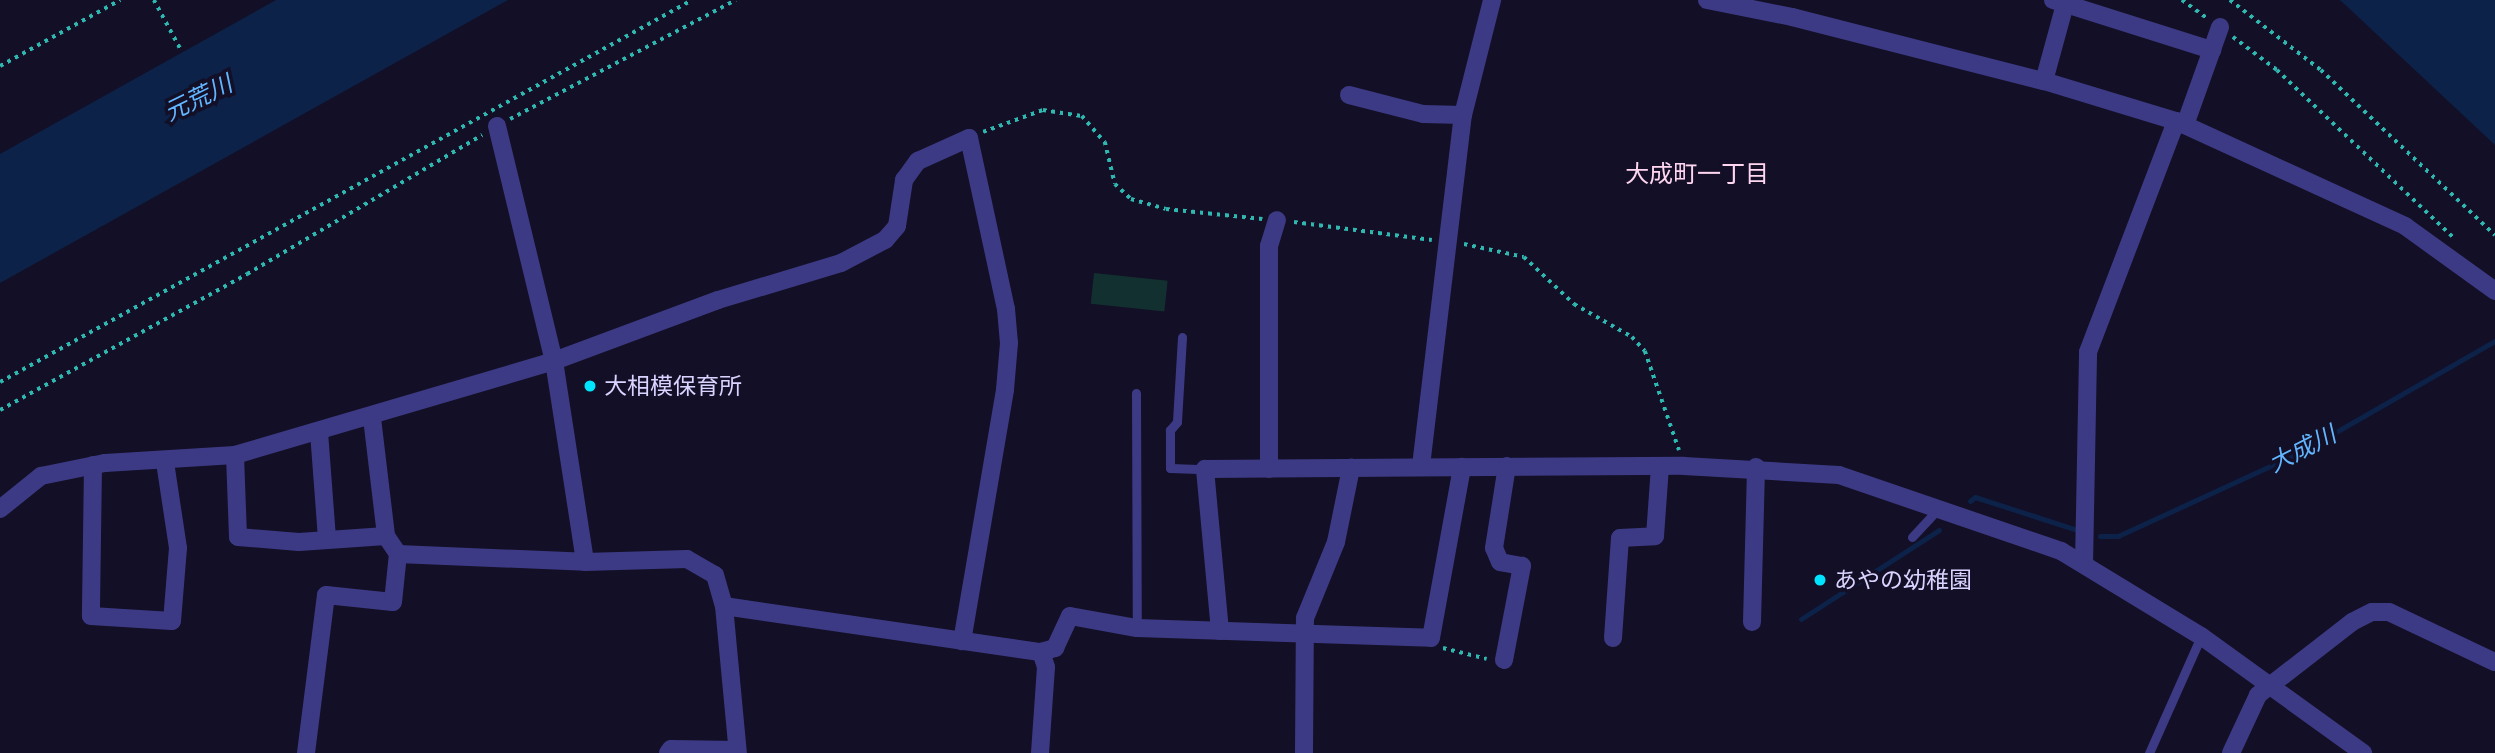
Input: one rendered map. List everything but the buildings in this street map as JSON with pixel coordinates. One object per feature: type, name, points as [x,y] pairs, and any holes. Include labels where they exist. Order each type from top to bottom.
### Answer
[{"type":"street","points":[[1421,466],[1463,115],[1492,0]]},
{"type":"street","points":[[1707,0],[1794,8],[2180,123],[2405,226],[2495,291]]},
{"type":"street","points":[[2044,81],[2059,2],[2212,50]]},
{"type":"street","points":[[2084,564],[2088,352],[2220,27]]},
{"type":"street","points":[[1349,95],[1423,114],[1463,115]]},
{"type":"street","points":[[497,126],[554,361],[585,562]]},
{"type":"street","points":[[0,509],[41,476],[93,465],[235,455],[373,418],[554,361],[718,300],[841,263],[885,240],[897,226],[904,180],[918,161],[969,138],[1006,309],[1009,343],[1005,390],[962,641]]},
{"type":"street","points":[[1269,469],[1269,246],[1277,220]]},
{"type":"street","points":[[306,753],[326,596],[393,602],[398,554],[386,536],[373,418]]},
{"type":"street","points":[[319,432],[327,538]]},
{"type":"street","points":[[235,455],[238,537],[299,542],[386,536]]},
{"type":"street","points":[[93,465],[91,616],[173,621],[178,548],[164,462]]},
{"type":"street","points":[[1613,638],[1620,538],[1655,536],[1660,466]]},
{"type":"street","points":[[1220,631],[1205,469],[1684,466],[1756,467],[1839,475],[2061,551],[2201,636],[2272,683],[2363,753]]},
{"type":"street","points":[[724,606],[1041,652],[1055,648],[1070,616],[1137,628],[1431,638],[1462,467]]},
{"type":"street","points":[[1504,660],[1522,566],[1500,562],[1493,548],[1507,467]]},
{"type":"street","points":[[1752,622],[1756,467]]},
{"type":"street","points":[[1304,753],[1305,618],[1336,542],[1351,468]]},
{"type":"street","points":[[398,554],[585,562],[687,559],[715,575],[724,606],[737,752],[671,749],[668,753]]},
{"type":"street","points":[[2231,753],[2258,695],[2372,612],[2400,616],[2495,662]]},
{"type":"street","points":[[1040,753],[1046,667],[1041,652]]},
{"type":"lane","points":[[1182,337],[1177,422],[1170,430],[1170,468],[1205,469]]},
{"type":"lane","points":[[1136,393],[1137,628]]},
{"type":"lane","points":[[1912,537],[1937,516],[1939,508]]},
{"type":"lane","points":[[2149,753],[2201,636]]},
{"type":"path","points":[[0,66],[120,0]]},
{"type":"path","points":[[154,0],[181,50]]},
{"type":"path","points":[[0,382],[692,0]]},
{"type":"path","points":[[0,410],[247,274],[497,126],[736,0]]},
{"type":"path","points":[[2182,0],[2277,70],[2399,183],[2473,258],[2465,269]]},
{"type":"path","points":[[2230,0],[2321,70],[2495,235]]},
{"type":"path","points":[[969,138],[1043,110],[1082,116],[1105,142],[1115,184],[1131,199],[1166,209],[1446,242],[1524,257],[1574,304],[1632,337],[1645,351],[1684,466]]},
{"type":"path","points":[[1431,638],[1439,647],[1504,660]]},
{"type":"green space","points":[[1094,273],[1168,281],[1164,312],[1091,304]]},
{"type":"water","name":"元荒川","points":[[276,0],[508,0],[0,283],[0,154]]},
{"type":"water","points":[[2340,0],[2495,0],[2495,145]]},
{"type":"waterway","name":"大成川","points":[[2100,536],[2118,536],[2301,452],[2495,341]]},
{"type":"waterway","name":"大成川","points":[[1970,501],[1975,497],[2077,530]]},
{"type":"waterway","name":"大成川","points":[[1801,619],[1939,530]]},
{"type":"place","name":"大相模保育所","points":[[590,386]]},
{"type":"place","name":"あやの幼稚園","points":[[1820,580]]},
{"type":"district","name":"大成町一丁目","points":[[1697,174]]}]
